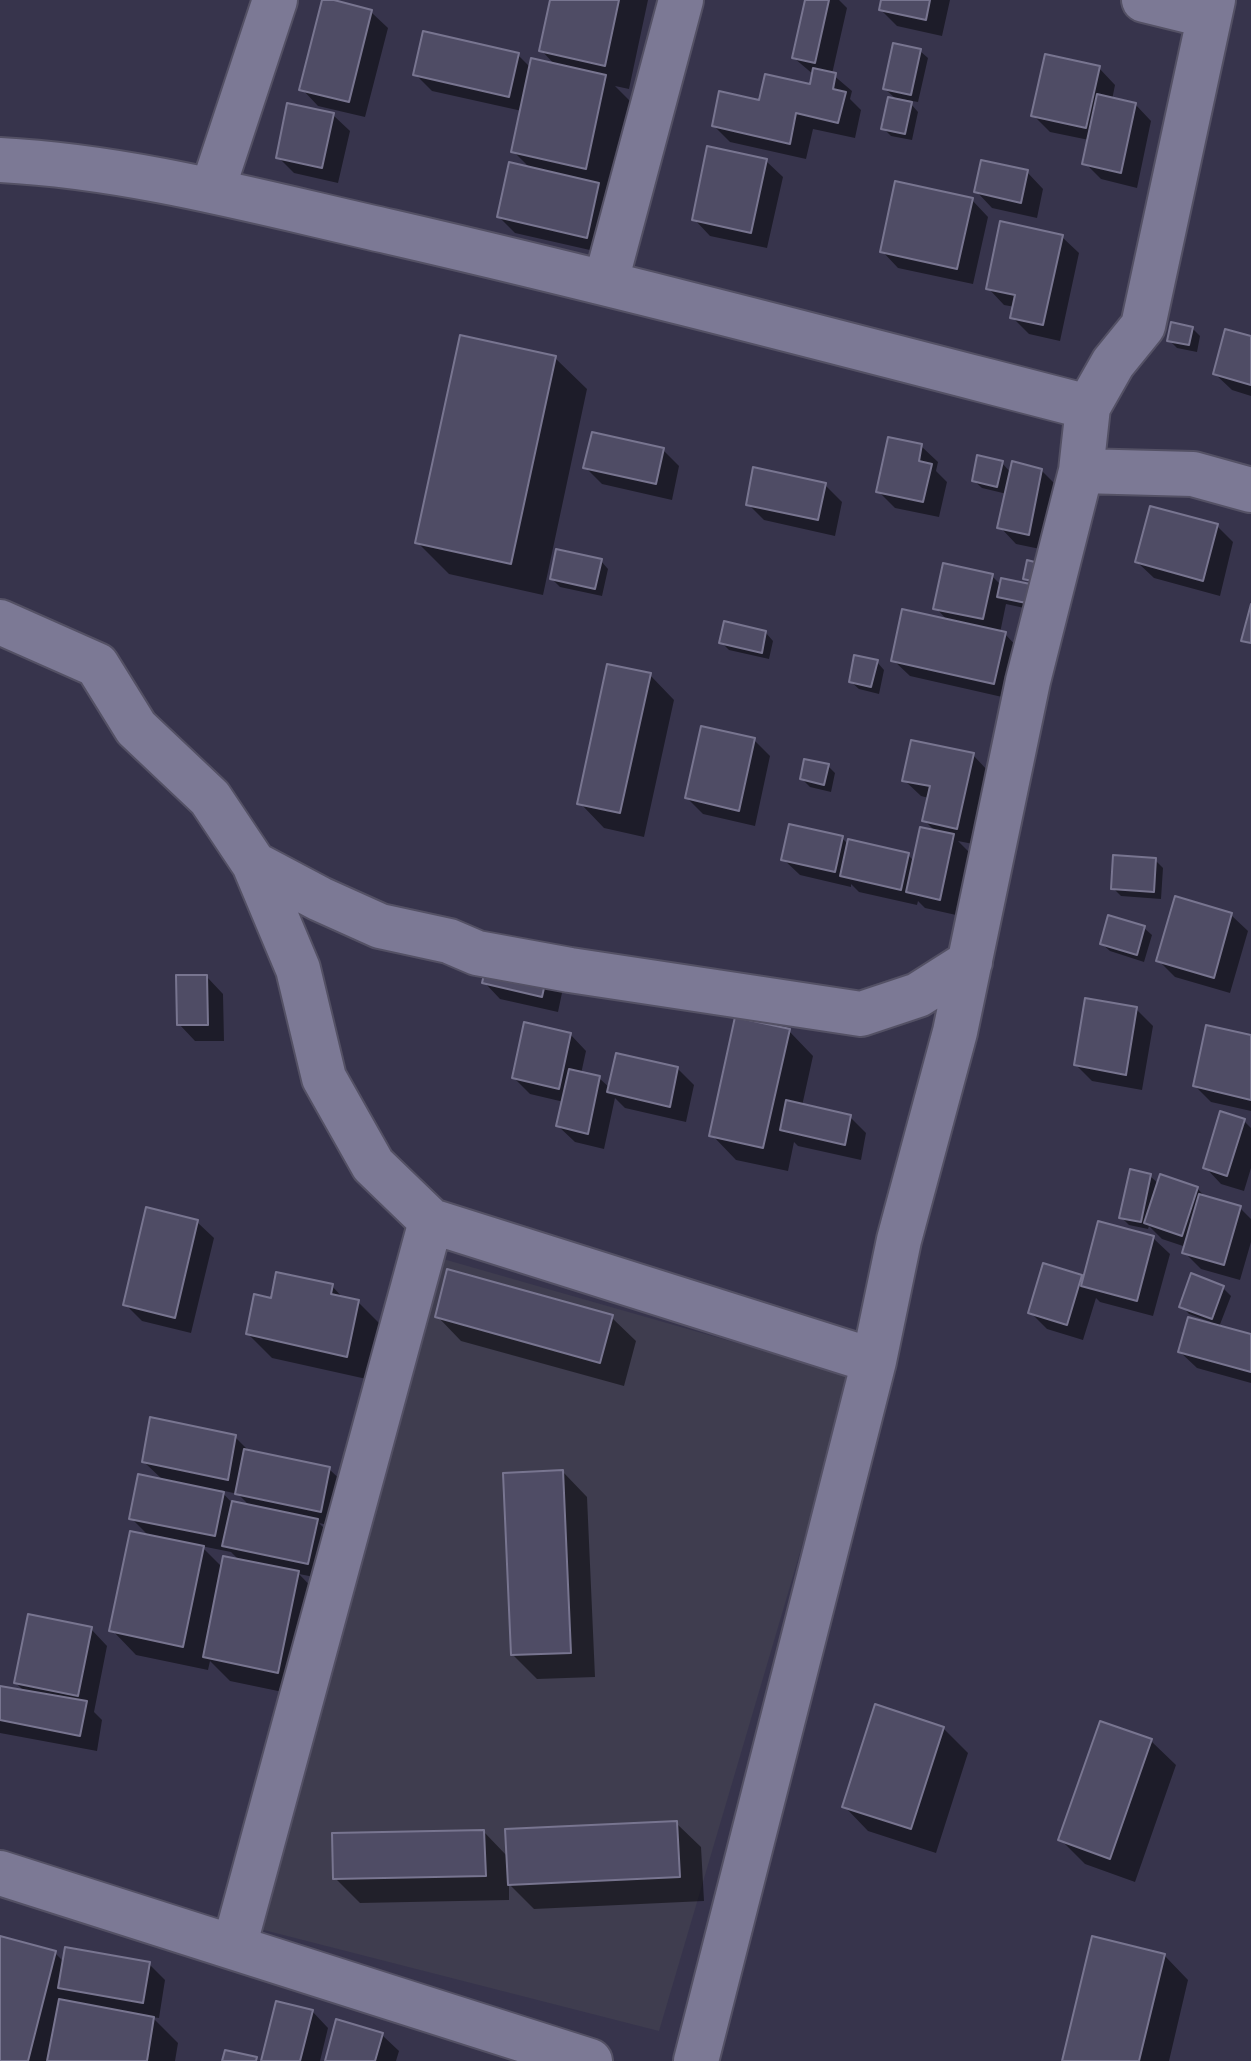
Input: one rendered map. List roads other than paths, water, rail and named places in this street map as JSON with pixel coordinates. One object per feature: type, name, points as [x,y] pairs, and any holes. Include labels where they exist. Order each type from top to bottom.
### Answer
[{"type":"street","points":[[212,191],[275,0]]},
{"type":"street","points":[[606,281],[681,0]]},
{"type":"street","points":[[696,2061],[874,1361],[899,1240],[955,1032],[1028,681],[1081,471],[1088,407],[1113,363],[1143,326],[1211,8],[1144,0]]},
{"type":"street","points":[[0,160],[97,169],[212,191],[606,281],[1088,407]]},
{"type":"street","points":[[1081,471],[1193,474],[1251,490]]},
{"type":"street","points":[[0,622],[97,665],[136,728],[210,798],[254,864],[298,969],[324,1078],[373,1165],[431,1221],[874,1361]]},
{"type":"street","points":[[254,864],[380,926],[449,941],[477,953],[861,1014],[918,995],[970,962]]},
{"type":"street","points":[[234,1947],[431,1221]]},
{"type":"street","points":[[0,1873],[590,2061]]}]
